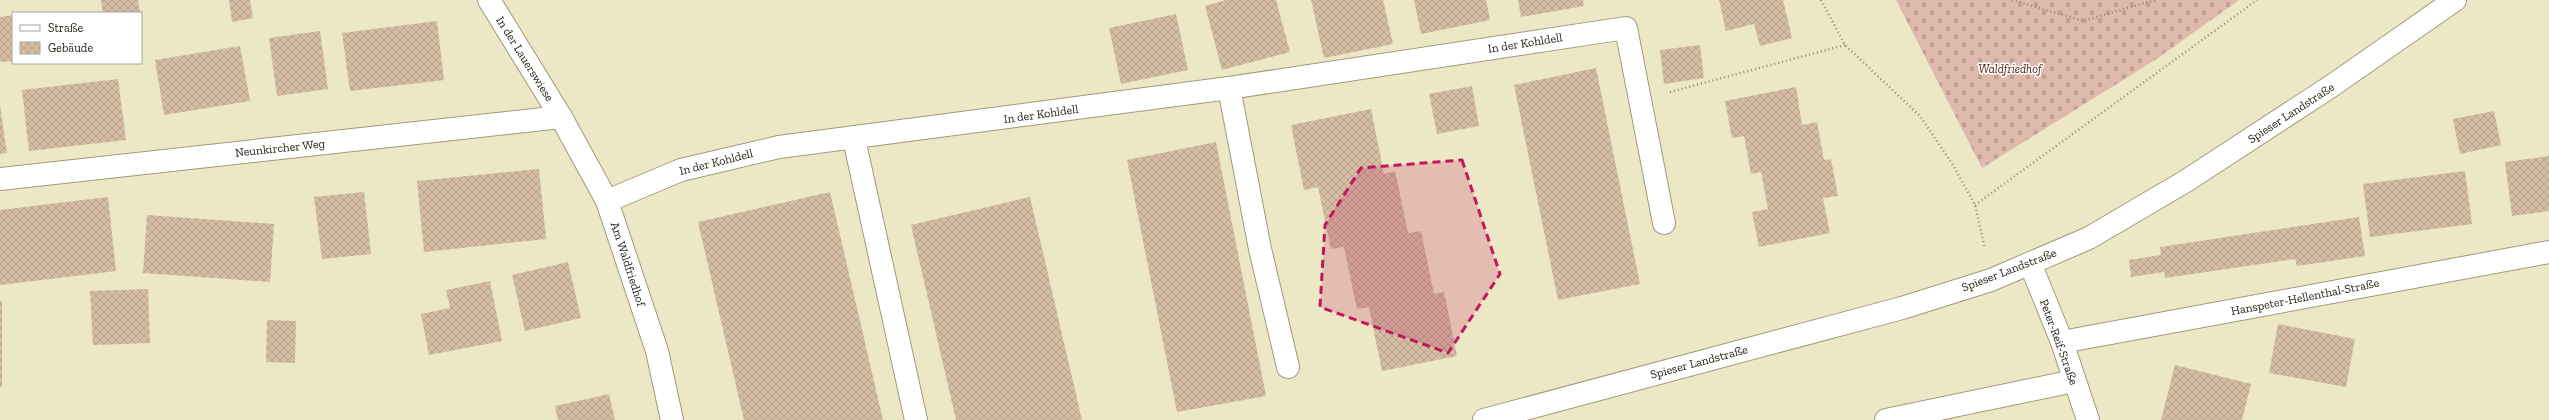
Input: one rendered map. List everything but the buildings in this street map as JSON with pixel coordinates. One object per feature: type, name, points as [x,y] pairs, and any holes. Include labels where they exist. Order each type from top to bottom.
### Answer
[{"type":"street","name":"In der Lauerswiese","points":[[488,0],[561,118]]},
{"type":"street","name":"Spieser Landstraße","points":[[1484,420],[1902,308],[1991,280],[2089,238],[2147,205],[2330,87],[2455,0]]},
{"type":"street","name":"In der Kohldell","points":[[607,201],[681,170],[779,147],[854,139],[1229,88],[1626,28],[1664,223]]},
{"type":"street","points":[[1229,88],[1260,249],[1288,367]]},
{"type":"street","name":"Neunkircher Weg","points":[[0,179],[561,118]]},
{"type":"street","name":"Am Waldfriedhof","points":[[561,118],[607,201],[657,352],[672,420]]},
{"type":"street","points":[[854,139],[916,420]]},
{"type":"street","name":"Hanspeter-Hellenthal-Straße","points":[[2062,342],[2549,252]]},
{"type":"street","name":"Peter-Reif-Straße","points":[[2030,263],[2062,342],[2088,420]]},
{"type":"street","points":[[1886,420],[2074,381]]},
{"type":"path","points":[[1821,0],[1845,45],[1920,116],[1953,165],[1975,205],[1991,280]]},
{"type":"path","points":[[2012,0],[2083,21],[2155,0]]},
{"type":"path","points":[[1975,205],[2257,0]]},
{"type":"path","points":[[1640,101],[1845,45]]},
{"type":"highlighted area","points":[[1462,160],[1500,274],[1448,353],[1320,307],[1325,225],[1361,168]]},
{"type":"green space","name":"Waldfriedhof","points":[[1896,0],[2239,0],[2155,60],[1982,168]]}]
